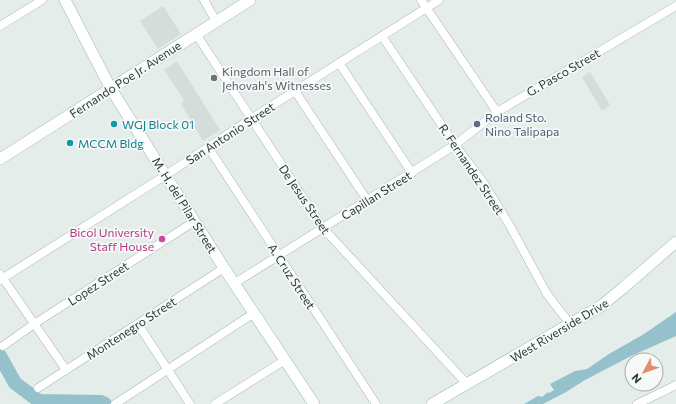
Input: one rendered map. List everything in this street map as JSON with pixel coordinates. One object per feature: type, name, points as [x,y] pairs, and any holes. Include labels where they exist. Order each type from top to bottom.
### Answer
[{"type":"street","points":[[0,26],[42,0]]},
{"type":"street","name":"M. H. del Pilar Street","points":[[65,0],[111,89],[224,268],[314,404]]},
{"type":"street","points":[[204,0],[216,21]]},
{"type":"street","name":"Fernando Poe Jr. Avenue","points":[[0,159],[250,0]]},
{"type":"street","points":[[421,0],[497,112]]},
{"type":"street","name":"San Antonio Street","points":[[1,277],[166,175],[252,118],[439,0]]},
{"type":"street","name":"G. Pasco Street","points":[[455,145],[497,112],[676,6]]},
{"type":"street","name":"De Jesus Street","points":[[196,34],[323,228],[467,384]]},
{"type":"street","name":"R. Fernandez Street","points":[[382,36],[455,145],[485,185],[510,226],[547,294],[570,324]]},
{"type":"street","points":[[339,63],[412,173]]},
{"type":"street","points":[[295,91],[367,200]]},
{"type":"street","name":"Capillan Street","points":[[235,283],[455,145]]},
{"type":"street","name":"A. Cruz Street","points":[[208,147],[376,404]]},
{"type":"street","name":"Lopez Street","points":[[3,346],[34,324],[194,221]]},
{"type":"street","name":"West Riverside Drive","points":[[432,404],[601,306],[676,242]]},
{"type":"street","name":"Montenegro Street","points":[[38,388],[224,268]]},
{"type":"street","points":[[1,277],[66,370]]},
{"type":"street","points":[[115,404],[254,313]]},
{"type":"street","points":[[138,324],[190,404]]},
{"type":"street","points":[[215,404],[285,360]]},
{"type":"street","points":[[637,404],[676,385]]},
{"type":"shaded area","points":[[163,6],[181,34],[158,49],[140,21]]},
{"type":"shaded area","points":[[177,61],[220,130],[203,141],[181,104],[184,100],[164,70]]},
{"type":"shaded area","points":[[590,72],[610,105],[602,111],[582,77]]},
{"type":"water","points":[[676,312],[676,336],[640,352],[624,352],[624,360],[543,404],[524,404],[538,396],[542,397],[548,392],[549,393],[554,390],[550,384],[575,371],[587,369],[609,354],[644,334]]},
{"type":"waterway","points":[[0,356],[15,383],[39,401],[101,402],[105,404]]},
{"type":"place","name":"Kingdom Hall of Jehovah's Witnesses","points":[[214,78]]},
{"type":"place","name":"WGJ Block 01","points":[[114,124]]},
{"type":"place","name":"Roland Sto. Nino Talipapa","points":[[477,124]]},
{"type":"place","name":"MCCM Bldg","points":[[70,143]]},
{"type":"place","name":"Bicol University Staff House","points":[[162,239]]}]
